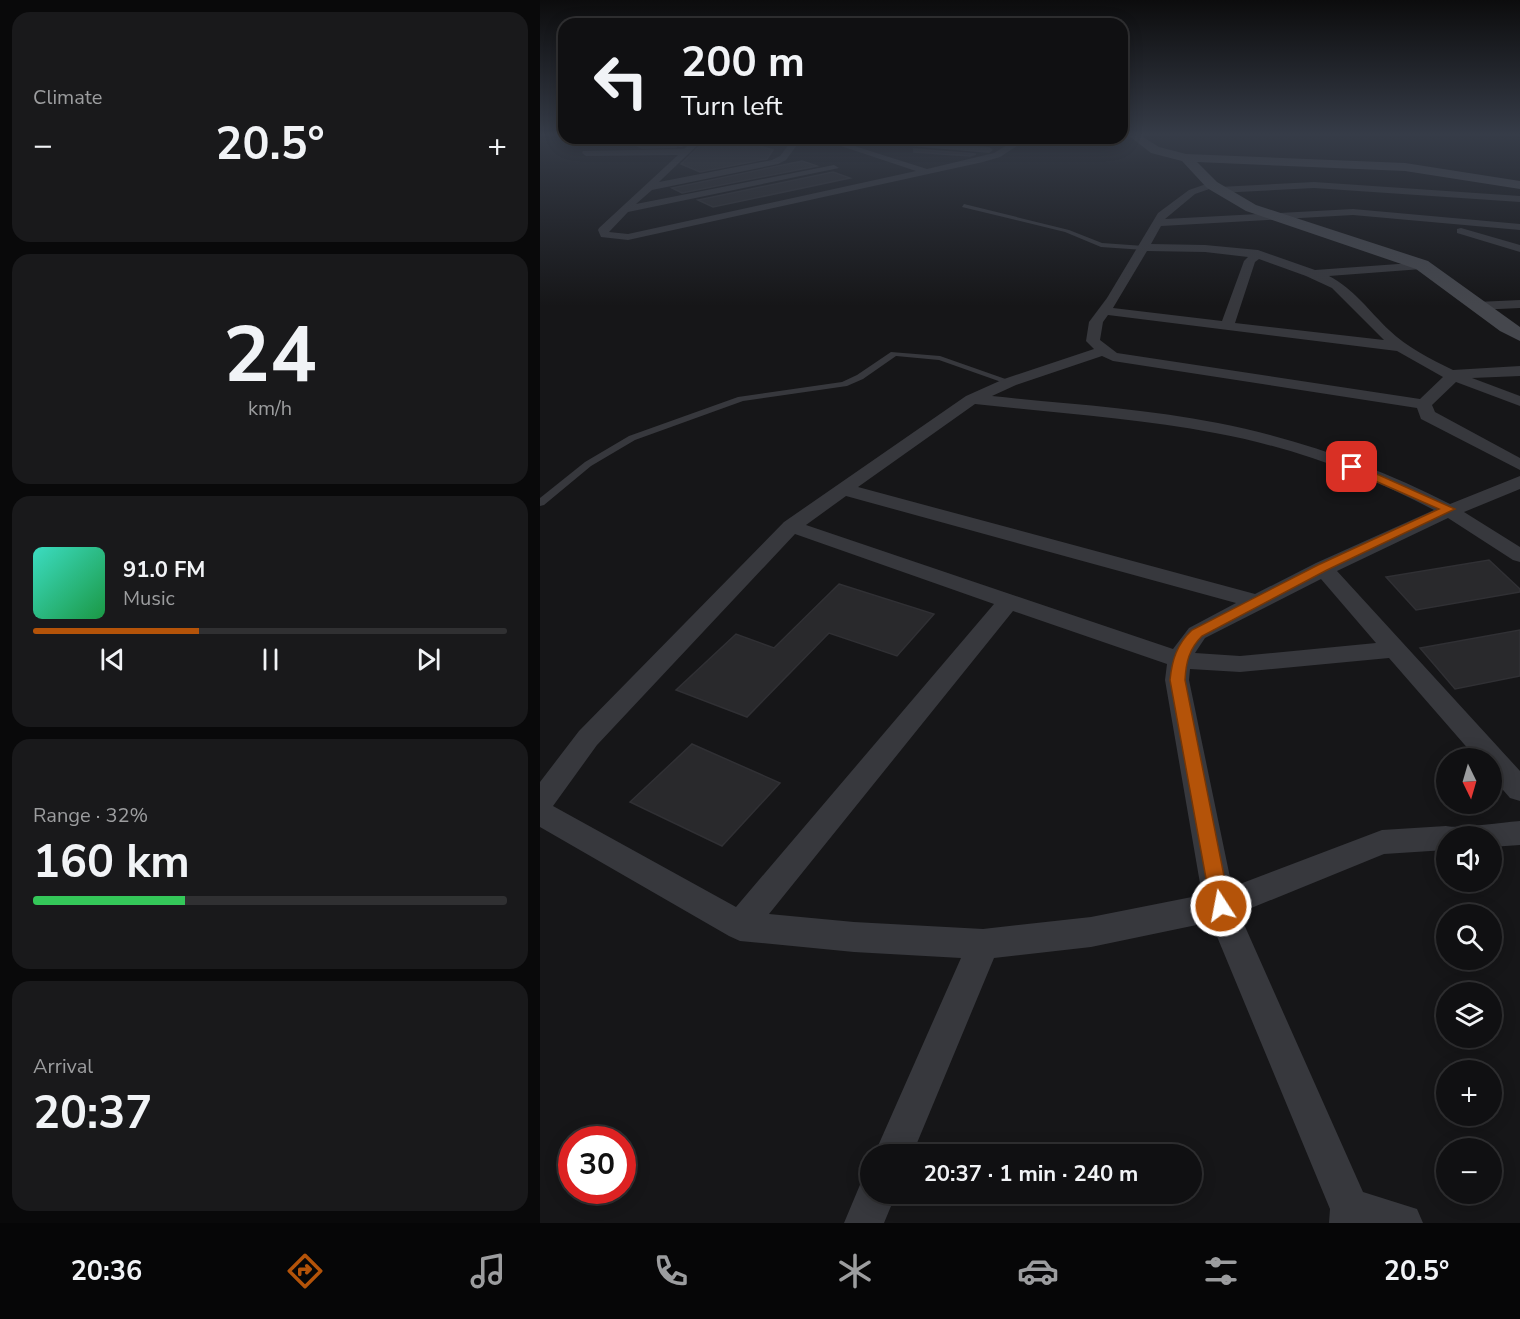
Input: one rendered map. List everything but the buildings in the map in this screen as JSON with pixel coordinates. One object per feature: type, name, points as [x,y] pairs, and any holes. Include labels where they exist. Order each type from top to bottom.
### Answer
[{"type":"street","points":[[644,192],[603,230],[605,235],[628,237],[833,192]]},
{"type":"street","points":[[624,210],[720,192]]},
{"type":"street","points":[[1192,192],[1162,214],[1144,248],[1096,322],[1092,341],[1113,357],[1424,404]]},
{"type":"street","points":[[1223,192],[1240,203],[1270,216],[1422,265],[1520,335]]},
{"type":"street","points":[[1348,192],[1368,213]]},
{"type":"street","points":[[1424,192],[1517,199],[1520,210]]},
{"type":"street","points":[[1159,223],[1368,213],[1520,227]]},
{"type":"street","points":[[1420,218],[1520,249]]},
{"type":"street","points":[[1144,248],[1207,247],[1258,254],[1314,274],[1341,289],[1393,341],[1453,377],[1520,401]]},
{"type":"street","points":[[1227,326],[1250,261],[1258,254]]},
{"type":"street","points":[[1314,274],[1422,265]]},
{"type":"street","points":[[1477,306],[1520,304]]},
{"type":"street","points":[[1105,311],[1404,347]]},
{"type":"street","points":[[540,802],[588,738],[791,526],[972,399],[1010,382],[1105,350]]},
{"type":"street","points":[[1424,404],[1455,374],[1520,371]]},
{"type":"street","points":[[972,399],[1159,419],[1243,433],[1332,458],[1449,509],[1520,556]]},
{"type":"street","points":[[1424,404],[1427,415],[1520,465]]},
{"type":"street","points":[[1403,1223],[1349,1216],[1221,906],[1177,680],[1179,660],[1189,641],[1197,633],[1323,568],[1449,509],[1520,482]]},
{"type":"street","points":[[843,489],[1257,602]]},
{"type":"street","points":[[791,526],[1179,660],[1240,664],[1395,649]]},
{"type":"street","points":[[1323,568],[1520,790]]},
{"type":"street","points":[[740,926],[1008,602]]},
{"type":"street","points":[[540,813],[740,926],[854,937],[983,944],[1091,932],[1221,906],[1382,842],[1436,839]]},
{"type":"street","points":[[1502,835],[1520,834]]},
{"type":"street","points":[[898,1144],[983,944]]},
{"type":"street","points":[[864,1223],[872,1204]]},
{"type":"lane","points":[[964,206],[1067,231],[1101,245],[1144,248]]},
{"type":"lane","points":[[540,503],[595,459],[632,438],[741,399],[844,384],[860,377],[894,354],[940,358],[1010,382]]},
{"type":"route","points":[[1221,906],[1177,680],[1179,660],[1183,650],[1197,633],[1323,568],[1449,509],[1352,467]]}]
